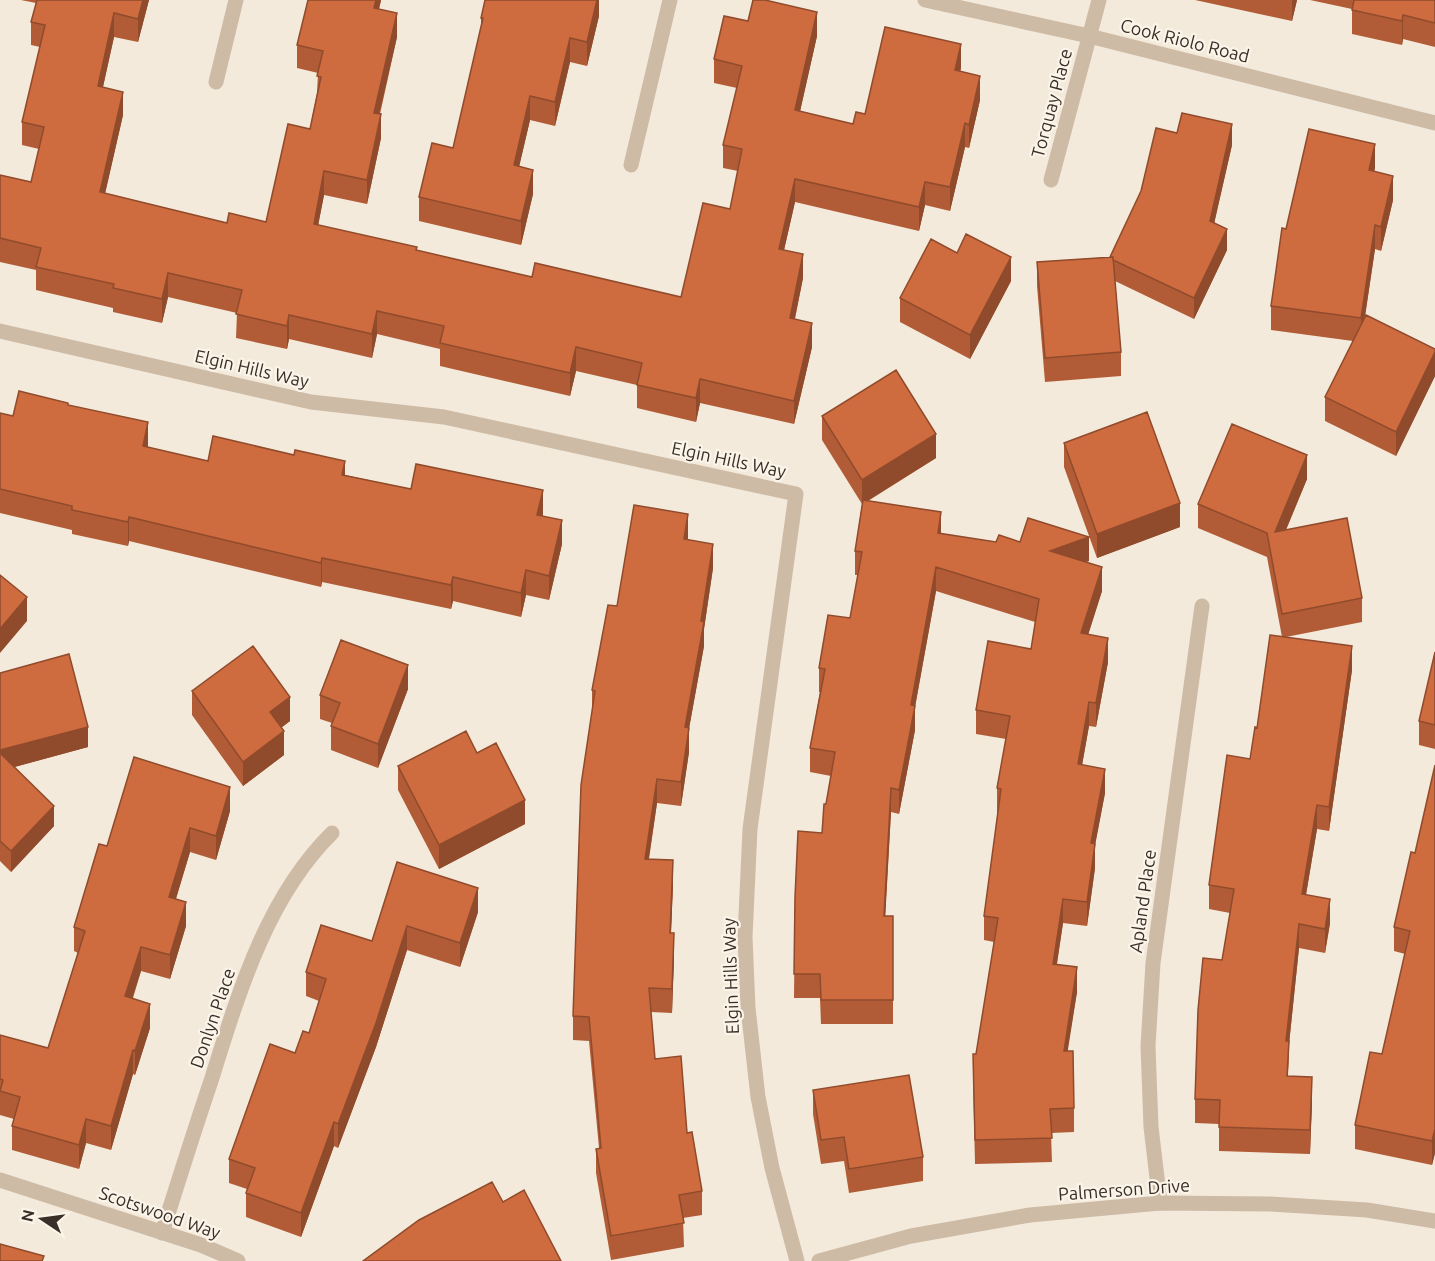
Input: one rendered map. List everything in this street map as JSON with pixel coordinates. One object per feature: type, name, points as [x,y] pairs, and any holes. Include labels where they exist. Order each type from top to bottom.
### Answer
[{"type":"street","points":[[216,82],[236,0]]},
{"type":"street","points":[[631,165],[669,0]]},
{"type":"street","name":"Cook Riolo Road","points":[[925,0],[1089,36],[1435,123]]},
{"type":"street","name":"Torquay Place","points":[[1051,180],[1099,0]]},
{"type":"street","name":"Elgin Hills Way","points":[[0,331],[311,402],[444,417],[796,494],[750,830],[745,937],[748,1008],[758,1097],[772,1168],[797,1261]]},
{"type":"street","name":"Apland Place","points":[[1160,1203],[1150,1127],[1148,1046],[1153,963],[1202,606]]},
{"type":"street","name":"Donlyn Place","points":[[162,1233],[230,1018],[266,929],[294,881],[332,833]]},
{"type":"street","name":"Scotswood Way","points":[[0,1180],[201,1245],[238,1261]]},
{"type":"street","name":"Palmerson Drive","points":[[819,1261],[911,1236],[1030,1215],[1160,1203],[1270,1204],[1366,1210],[1435,1221]]},
{"type":"building","points":[[37,0],[143,0],[138,19],[114,13],[98,86],[123,92],[100,192],[227,223],[229,213],[266,222],[288,124],[310,129],[321,77],[317,76],[323,51],[297,45],[308,0],[376,0],[374,8],[397,13],[374,113],[381,114],[367,180],[324,171],[314,224],[417,247],[416,250],[532,277],[535,263],[681,297],[703,203],[730,209],[742,149],[723,145],[742,66],[714,59],[724,16],[748,21],[753,0],[765,0],[817,12],[795,110],[853,124],[856,112],[865,114],[885,27],[961,44],[955,70],[980,76],[969,125],[965,123],[950,187],[925,182],[919,207],[795,179],[779,249],[803,254],[790,318],[812,323],[794,401],[700,379],[696,398],[637,385],[642,363],[576,347],[570,373],[440,343],[444,326],[377,311],[372,334],[289,315],[287,326],[236,314],[242,290],[168,273],[162,299],[113,288],[114,284],[36,267],[41,248],[0,238],[0,175],[31,182],[44,127],[22,122],[45,25],[31,22]]},
{"type":"building","points":[[485,0],[597,0],[587,42],[570,38],[555,102],[530,96],[514,165],[533,170],[521,221],[419,197],[432,143],[453,148],[483,18],[481,18]]},
{"type":"building","points":[[1354,0],[1435,0],[1435,23],[1403,15],[1402,21],[1352,10]]},
{"type":"building","points":[[1182,113],[1232,124],[1210,221],[1227,229],[1194,298],[1110,257],[1141,191],[1156,128],[1177,133]]},
{"type":"building","points":[[1309,129],[1375,144],[1369,170],[1393,176],[1381,227],[1375,225],[1361,318],[1271,306],[1282,228],[1286,229]]},
{"type":"building","points":[[966,234],[1011,257],[970,335],[900,298],[931,239],[957,253]]},
{"type":"building","points":[[1113,257],[1121,352],[1045,358],[1037,262]]},
{"type":"building","points":[[1366,315],[1435,349],[1396,432],[1325,397]]},
{"type":"building","points":[[896,370],[936,434],[862,480],[822,416]]},
{"type":"building","points":[[19,391],[68,403],[68,405],[148,422],[143,446],[208,461],[213,436],[294,455],[295,450],[345,461],[342,475],[411,489],[416,464],[543,490],[537,515],[562,520],[549,576],[526,570],[521,593],[453,577],[451,585],[322,558],[321,563],[129,517],[128,522],[72,510],[72,506],[0,489],[0,413],[13,416]]},
{"type":"building","points":[[1147,412],[1180,503],[1097,534],[1064,443]]},
{"type":"building","points":[[1232,424],[1307,455],[1275,532],[1347,518],[1362,598],[1282,614],[1267,533],[1198,504]]},
{"type":"building","points":[[863,500],[941,512],[938,533],[996,542],[999,535],[1020,542],[1028,518],[1089,537],[1050,551],[1102,567],[1081,633],[1108,638],[1096,703],[1089,702],[1078,764],[1105,769],[1091,843],[1095,844],[1087,902],[1063,899],[1053,964],[1077,967],[1064,1051],[1073,1051],[1074,1108],[1050,1109],[1052,1138],[975,1140],[973,1054],[976,1054],[998,918],[984,916],[1001,789],[997,788],[1010,716],[976,710],[988,641],[1031,649],[1039,599],[936,567],[911,705],[915,706],[899,790],[891,788],[884,916],[893,916],[893,1000],[821,1000],[820,974],[794,974],[798,831],[822,833],[824,804],[826,804],[835,752],[810,748],[825,669],[819,668],[828,615],[850,618],[862,552],[855,551]]},
{"type":"building","points":[[634,505],[688,514],[684,539],[713,544],[701,621],[704,622],[685,727],[689,728],[681,782],[657,779],[645,859],[673,860],[670,933],[674,933],[672,989],[649,988],[655,1059],[681,1056],[687,1133],[692,1132],[702,1191],[679,1195],[684,1223],[611,1236],[596,1149],[601,1148],[589,1017],[573,1016],[581,785],[595,691],[592,690],[608,605],[617,606]]},
{"type":"building","points":[[0,575],[27,597],[0,629]]},
{"type":"building","points":[[1270,635],[1352,646],[1329,807],[1317,805],[1302,894],[1330,899],[1325,929],[1299,924],[1286,1041],[1289,1041],[1287,1076],[1312,1077],[1310,1130],[1219,1127],[1220,1100],[1195,1099],[1198,1010],[1203,958],[1222,960],[1234,889],[1209,885],[1227,755],[1250,759],[1255,727],[1257,728]]},
{"type":"building","points":[[341,640],[408,665],[378,744],[331,726],[340,703],[320,695]]},
{"type":"building","points":[[253,646],[290,697],[270,712],[284,731],[243,762],[192,691]]},
{"type":"building","points":[[1435,652],[1435,725],[1419,721]]},
{"type":"building","points":[[69,654],[88,727],[0,750],[0,673]]},
{"type":"building","points":[[466,731],[477,753],[496,743],[525,800],[439,845],[398,766]]},
{"type":"building","points":[[0,753],[54,806],[11,851],[0,841]]},
{"type":"building","points":[[134,757],[230,787],[216,836],[190,828],[169,897],[186,902],[170,955],[141,947],[125,996],[150,1004],[135,1051],[133,1050],[111,1126],[86,1119],[79,1145],[12,1126],[20,1097],[0,1091],[3,1080],[0,1079],[0,1035],[48,1048],[85,931],[74,927],[99,844],[107,846]]},
{"type":"building","points":[[1435,765],[1435,1129],[1432,1141],[1355,1125],[1370,1052],[1382,1054],[1410,931],[1394,927],[1411,852],[1415,853]]},
{"type":"building","points":[[397,862],[478,888],[460,943],[407,926],[376,1023],[338,1124],[334,1122],[301,1213],[246,1193],[255,1168],[229,1159],[270,1044],[295,1053],[303,1031],[309,1033],[326,979],[306,972],[321,925],[372,941]]},
{"type":"building","points":[[909,1075],[923,1157],[849,1169],[844,1137],[821,1140],[813,1090]]},
{"type":"building","points":[[492,1182],[503,1202],[524,1190],[561,1261],[363,1261],[419,1220]]},
{"type":"building","points":[[0,1244],[44,1256],[42,1261],[0,1261]]}]
